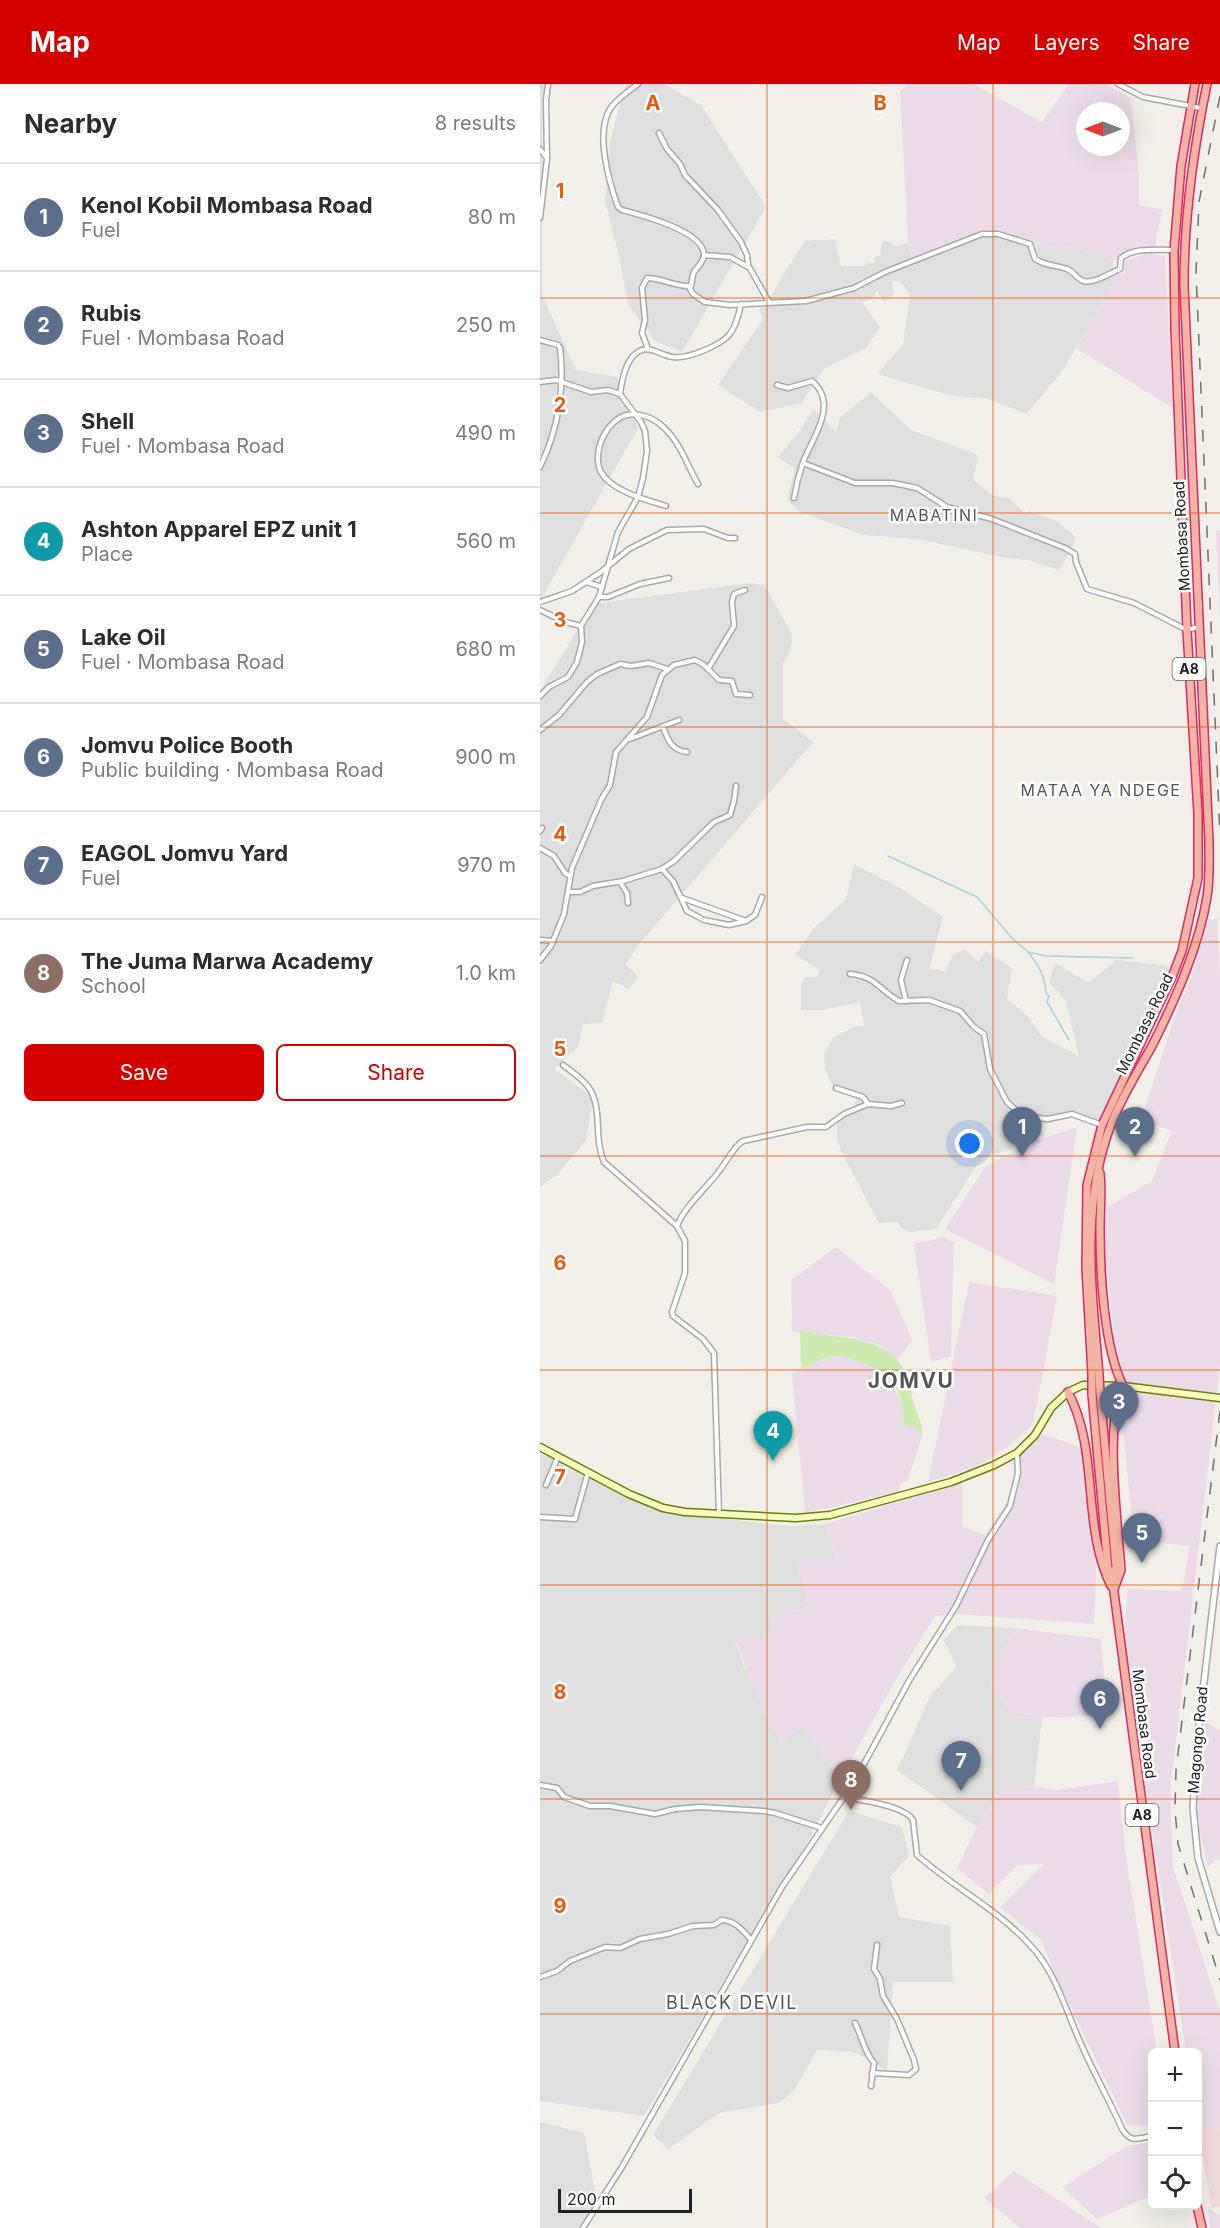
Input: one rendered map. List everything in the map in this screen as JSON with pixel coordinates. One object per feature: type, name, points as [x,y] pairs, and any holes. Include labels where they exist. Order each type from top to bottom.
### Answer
[{"type":"highway","name":"Mombasa Road","points":[[1091,1300],[1086,1234],[1087,1185],[1102,1125],[1172,977],[1185,938],[1198,878],[1198,813],[1187,630],[1174,250],[1181,166],[1195,84]]},
{"type":"highway","name":"Mombasa Road","points":[[1174,2048],[1114,1591],[1108,1568],[1092,1394],[1091,1224],[1095,1184],[1112,1123],[1131,1081],[1151,1047],[1185,973],[1207,897],[1209,842],[1184,254],[1188,191],[1207,84]]},
{"type":"highway","points":[[1099,1168],[1103,1197],[1100,1229],[1105,1315],[1117,1375],[1123,1386],[1118,1397],[1114,1430],[1121,1570],[1114,1591]]},
{"type":"highway","points":[[1068,1392],[1074,1404],[1087,1457],[1096,1538],[1106,1576],[1114,1591]]},
{"type":"highway","points":[[1198,2210],[1202,2228]]},
{"type":"main road","points":[[540,1447],[647,1503],[685,1512],[796,1518],[825,1516],[951,1482],[1017,1453],[1035,1435],[1051,1408],[1068,1392],[1083,1385],[1123,1386],[1220,1398]]},
{"type":"street","points":[[540,218],[542,182],[547,159],[548,84]]},
{"type":"street","points":[[638,84],[614,104],[605,128],[607,168],[618,207],[658,219],[688,235],[699,244],[704,255]]},
{"type":"street","points":[[1118,84],[1143,97],[1202,108]]},
{"type":"street","points":[[659,133],[685,175],[718,210],[741,242],[749,267],[770,303]]},
{"type":"street","points":[[540,149],[547,159]]},
{"type":"street","points":[[689,286],[693,294],[703,302],[741,304],[806,301],[844,291],[885,272],[982,234],[998,234],[1030,244],[1033,256],[1040,262],[1069,270],[1086,281],[1095,280],[1120,269],[1121,258],[1126,254],[1145,250],[1174,250]]},
{"type":"street","points":[[704,255],[730,257],[749,267]]},
{"type":"street","points":[[689,286],[704,255]]},
{"type":"street","points":[[648,349],[642,335],[645,321],[643,282],[647,278],[653,278],[689,286]]},
{"type":"street","points":[[620,394],[629,361],[637,352],[648,349],[674,357],[685,357],[705,350],[729,335],[741,304]]},
{"type":"street","points":[[540,340],[560,346],[561,381],[554,430],[540,467]]},
{"type":"street","points":[[540,382],[561,381],[591,392],[608,390],[620,394],[637,415],[645,431],[647,451],[638,497],[618,532],[599,597],[581,626],[582,642],[571,673],[549,687],[540,696]]},
{"type":"street","points":[[777,385],[788,388],[812,381],[821,396],[824,416],[803,463],[794,498]]},
{"type":"street","points":[[666,506],[638,497],[606,478],[600,471],[597,456],[605,434],[618,418],[629,414],[645,416],[659,423],[676,440],[698,484]]},
{"type":"street","points":[[803,463],[855,483],[893,483],[917,488],[947,507],[992,519],[1065,549],[1075,554],[1087,589],[1134,603],[1187,630],[1199,627]]},
{"type":"street","points":[[540,602],[572,591],[636,545],[667,530],[704,529],[735,538]]},
{"type":"street","points":[[599,597],[608,597],[640,584],[669,578]]},
{"type":"street","points":[[586,582],[602,587]]},
{"type":"street","points":[[708,669],[734,626],[732,602],[734,594],[745,590]]},
{"type":"street","points":[[540,610],[565,622],[581,626]]},
{"type":"street","points":[[629,740],[647,717],[660,680],[667,669],[690,660],[700,662],[719,680],[732,681],[736,694],[750,695]]},
{"type":"street","points":[[540,730],[559,715],[587,682],[597,674],[620,664],[631,666],[649,663],[667,669]]},
{"type":"street","points":[[540,960],[548,951],[564,914],[570,876],[601,800],[610,785],[616,752],[622,744],[629,740],[679,720]]},
{"type":"street","points":[[663,727],[672,746],[679,751],[687,752]]},
{"type":"street","points":[[568,892],[580,892],[662,869],[674,861],[714,822],[730,815],[735,786]]},
{"type":"street","points":[[540,848],[554,856],[565,873],[570,876]]},
{"type":"street","points":[[662,869],[673,881],[687,911],[704,920],[729,925],[746,921],[755,915],[762,897]]},
{"type":"street","points":[[620,882],[627,893],[628,903]]},
{"type":"street","points":[[682,898],[746,921]]},
{"type":"street","points":[[540,940],[553,941]]},
{"type":"street","points":[[906,1001],[901,980],[907,960]]},
{"type":"street","points":[[850,974],[867,977],[896,1000],[929,1000],[960,1011],[986,1037],[990,1069],[1007,1101],[1017,1111],[1029,1117],[1048,1119],[1072,1114],[1102,1125]]},
{"type":"street","points":[[563,1065],[592,1092],[599,1147],[604,1162],[677,1226],[686,1241],[685,1274],[672,1312],[673,1316],[703,1339],[714,1353],[719,1514]]},
{"type":"street","points":[[836,1088],[863,1097],[868,1104]]},
{"type":"street","points":[[677,1226],[689,1205],[719,1172],[740,1143],[807,1127],[826,1127],[844,1114],[868,1104],[891,1106],[902,1103]]},
{"type":"street","points":[[583,2228],[622,2167],[782,1887],[846,1794],[910,1680],[956,1606],[988,1540],[1010,1506],[1018,1473],[1017,1453]]},
{"type":"street","points":[[546,1485],[558,1457]]},
{"type":"street","points":[[540,1517],[575,1519],[588,1472]]},
{"type":"street","name":"Magongo Road","points":[[1220,1546],[1200,1709],[1192,1808],[1198,1858],[1220,1932]]},
{"type":"street","points":[[540,1785],[557,1788],[564,1797],[590,1806],[610,1806],[655,1814],[693,1807],[764,1811],[822,1828]]},
{"type":"street","points":[[846,1794],[852,1798],[895,1809],[910,1816],[913,1820],[918,1855],[1002,1919],[1030,1945],[1053,1980],[1081,2045],[1122,2129],[1133,2140],[1148,2137]]},
{"type":"street","points":[[540,1977],[557,1971],[570,1961],[605,1947],[620,1948],[640,1939],[668,1934],[693,1926],[714,1926],[721,1920],[739,1927],[752,1940]]},
{"type":"street","points":[[872,2073],[909,2075],[916,2069],[897,2019],[883,1996],[880,1979],[874,1969],[877,1945]]},
{"type":"street","points":[[855,2023],[868,2056],[874,2063],[871,2086]]},
{"type":"shaded area","points":[[540,84],[544,84],[542,295],[576,370],[617,377],[638,428],[540,601]]},
{"type":"shaded area","points":[[626,84],[664,84],[701,105],[766,207],[682,352],[655,341],[628,304],[605,201],[610,141]]},
{"type":"shaded area","points":[[908,84],[973,84],[1042,122],[1069,84],[1105,84],[1131,98],[1139,174],[1139,205],[1163,210],[1156,237],[1156,247],[1135,247],[1113,261],[1078,248],[1037,247],[1034,240],[990,230],[979,231],[913,257],[908,241],[900,91]]},
{"type":"shaded area","points":[[990,230],[1034,240],[1037,247],[1078,248],[1113,261],[1112,286],[1061,373],[1026,414],[986,398],[952,396],[877,374],[903,345],[910,294],[900,281],[892,281],[894,294],[884,303],[877,291],[871,300],[862,302],[880,327],[866,348],[823,369],[802,403],[760,412],[718,385],[763,319],[759,310],[768,302],[805,241],[835,239],[841,266],[863,266],[868,262],[874,264],[874,258],[880,255],[882,242],[888,241],[894,246],[909,243],[912,257],[979,231]]},
{"type":"shaded area","points":[[1147,253],[1165,256],[1173,408],[1076,348],[1112,286],[1112,277],[1125,273],[1124,261]]},
{"type":"shaded area","points":[[871,392],[911,430],[978,455],[973,480],[994,496],[1009,498],[1025,514],[1029,511],[1056,521],[1075,536],[1072,549],[1059,570],[1028,560],[1006,558],[917,539],[864,535],[800,512],[787,499],[795,469],[778,457],[814,409],[836,432],[840,418]]},
{"type":"shaded area","points":[[1216,531],[1220,531],[1220,620]]},
{"type":"shaded area","points":[[749,583],[764,585],[792,634],[791,650],[783,664],[783,719],[813,742],[639,944],[626,964],[638,977],[629,989],[613,981],[602,1023],[583,1024],[578,1047],[554,1069],[593,1097],[586,1140],[558,1174],[540,1187],[540,691],[593,604]]},
{"type":"shaded area","points":[[854,864],[900,888],[943,917],[929,969],[946,971],[952,956],[964,949],[978,962],[986,951],[1012,968],[1007,999],[1028,1016],[1042,1037],[1079,1056],[1066,1001],[1049,983],[1055,963],[1089,983],[1116,960],[1162,965],[1176,972],[1109,1126],[1072,1115],[1044,1125],[1016,1140],[1012,1150],[985,1156],[936,1229],[909,1232],[900,1227],[898,1222],[879,1223],[841,1151],[837,1136],[837,1121],[854,1111],[856,1097],[832,1085],[825,1069],[824,1053],[833,1038],[854,1027],[864,1025],[860,1002],[823,1010],[801,1010],[801,986],[805,977],[816,977],[820,970],[795,955],[813,929],[846,899]]},
{"type":"shaded area","points":[[1209,919],[1217,919],[1220,976],[1220,1366],[1170,1792],[1173,1866],[1220,2012],[1220,2128],[1202,2130],[1202,2048],[1185,2048],[1123,1639],[1128,1589],[1182,1591],[1190,1546],[1134,1540],[1108,1277],[1100,1239],[1107,1207],[1152,1181],[1172,1131],[1141,1120],[1178,1008],[1189,984]]},
{"type":"shaded area","points":[[1077,1127],[1054,1284],[945,1229],[985,1167],[1031,1142]]},
{"type":"shaded area","points":[[944,1237],[954,1242],[951,1356],[931,1362],[914,1244]]},
{"type":"shaded area","points":[[836,1247],[891,1291],[912,1340],[897,1360],[879,1345],[853,1337],[792,1332],[791,1280]]},
{"type":"shaded area","points":[[969,1282],[1057,1296],[1044,1368],[1032,1425],[1010,1445],[976,1467],[928,1482]]},
{"type":"shaded area","points":[[836,1356],[847,1357],[876,1367],[886,1374],[905,1408],[904,1425],[914,1427],[922,1436],[907,1482],[901,1483],[898,1492],[805,1513],[792,1374],[814,1363]]},
{"type":"shaded area","points":[[1043,1434],[1092,1451],[1098,1524],[1094,1624],[957,1614],[935,1616],[839,1781],[830,1762],[801,1727],[782,1743],[759,1702],[734,1637],[763,1637],[773,1634],[768,1617],[808,1607],[796,1561],[837,1561],[826,1524],[962,1482],[962,1526],[985,1535],[1007,1502],[1019,1455]]},
{"type":"shaded area","points":[[540,1450],[650,1506],[676,1514],[789,1526],[826,1524],[837,1562],[808,1607],[769,1617],[773,1634],[763,1637],[734,1638],[743,1664],[781,1743],[801,1727],[830,1762],[839,1781],[802,1853],[644,2116],[540,2101]]},
{"type":"shaded area","points":[[958,1625],[1014,1628],[990,1684],[1016,1718],[1042,1718],[1034,1787],[1005,1783],[977,1827],[897,1770],[931,1695],[957,1667],[943,1640]]},
{"type":"shaded area","points":[[1014,1628],[1101,1639],[1107,1716],[1016,1718],[990,1684]]},
{"type":"shaded area","points":[[1202,1719],[1220,1731],[1220,1857],[1208,1867],[1194,1807]]},
{"type":"shaded area","points":[[1118,1781],[1126,1857],[1156,2048],[1148,2048],[1148,2126],[1127,2125],[1041,1940],[1000,1907],[1044,1864],[1018,1865],[989,1894],[957,1868],[977,1827],[1005,1783],[1058,1790]]},
{"type":"shaded area","points":[[849,1811],[902,1827],[909,1856],[890,1876],[899,1917],[950,1926],[953,1982],[893,1982],[887,2071],[854,2052],[817,2050],[793,2092],[779,2103],[719,2113],[668,2149],[653,2135]]},
{"type":"shaded area","points":[[540,2122],[584,2133],[597,2202],[581,2228],[540,2228]]},
{"type":"shaded area","points":[[1220,2128],[1220,2207],[1212,2208],[1202,2152],[1202,2130]]},
{"type":"shaded area","points":[[1148,2143],[1148,2197],[1097,2219],[1062,2187],[1127,2146]]},
{"type":"shaded area","points":[[1014,2171],[1101,2228],[1020,2228],[984,2198]]},
{"type":"shaded area","points":[[1208,2207],[1220,2216],[1220,2228],[1210,2228]]},
{"type":"green space","points":[[800,1331],[858,1340],[884,1349],[895,1358],[908,1377],[922,1436],[914,1427],[904,1425],[904,1413],[899,1393],[888,1378],[871,1366],[837,1356],[823,1359],[801,1369]]},
{"type":"waterway","points":[[888,856],[977,897],[1012,938],[1028,952],[1046,956],[1133,958]]},
{"type":"waterway","points":[[1028,952],[1043,976],[1046,993],[1049,996],[1047,1002],[1069,1040]]},
{"type":"railway","points":[[1220,96],[1199,202],[1196,273],[1220,836]]},
{"type":"railway","points":[[1220,1411],[1176,1770],[1175,1810],[1178,1844],[1220,1980]]},
{"type":"place","name":"Kenol Kobil Mombasa Road","points":[[1022,1157]]},
{"type":"place","name":"Rubis","points":[[1135,1157]]},
{"type":"place","name":"Shell","points":[[1119,1432]]},
{"type":"place","name":"Ashton Apparel EPZ unit 1","points":[[773,1461]]},
{"type":"place","name":"Lake Oil","points":[[1142,1563]]},
{"type":"place","name":"Jomvu Police Booth","points":[[1100,1729]]},
{"type":"place","name":"EAGOL Jomvu Yard","points":[[961,1791]]},
{"type":"place","name":"The Juma Marwa Academy","points":[[851,1810]]},
{"type":"district","name":"MABATINI","points":[[934,515]]},
{"type":"district","name":"MATAA YA NDEGE","points":[[1101,790]]},
{"type":"district","name":"JOMVU","points":[[911,1381]]},
{"type":"district","name":"BLACK DEVIL","points":[[732,2003]]}]
